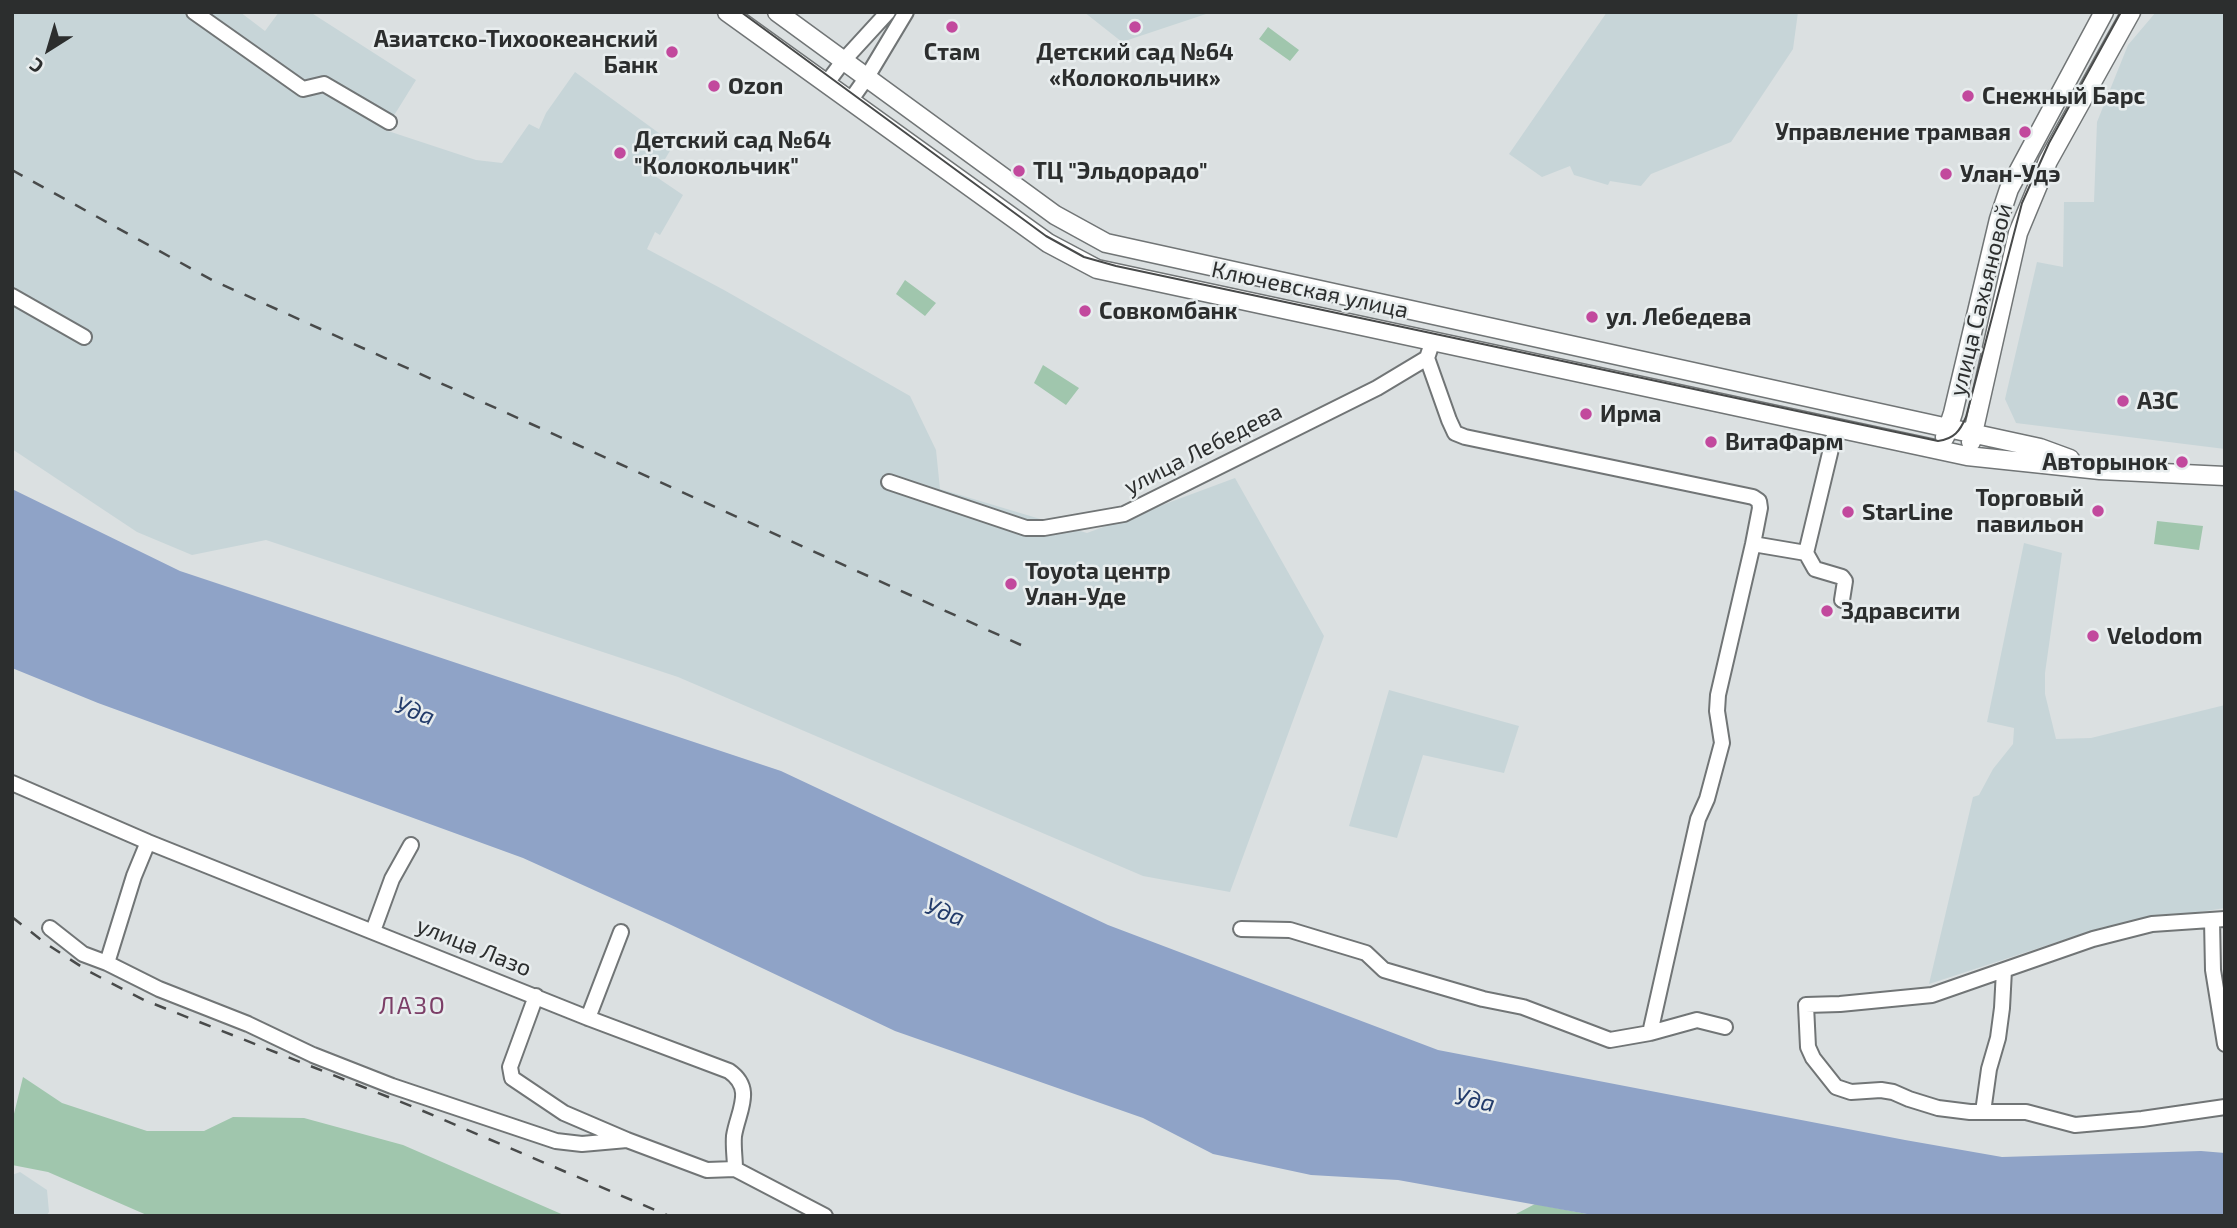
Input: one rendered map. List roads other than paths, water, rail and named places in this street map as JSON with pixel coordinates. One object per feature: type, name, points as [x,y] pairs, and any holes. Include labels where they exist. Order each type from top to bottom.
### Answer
[{"type":"main road","name":"Ключевская улица","points":[[727,12],[1048,243],[1097,269],[1430,350],[1954,453],[2100,470]]},
{"type":"main road","name":"Ключевская улица","points":[[778,12],[1055,215],[1106,243],[1973,433],[2040,449],[2100,470]]},
{"type":"main road","name":"улица Сахьяновой","points":[[1954,453],[1948,428],[2009,189],[2104,12]]},
{"type":"main road","name":"улица Сахьяновой","points":[[1954,453],[1973,433],[2018,233],[2026,212],[2048,161],[2131,12]]},
{"type":"main road","points":[[2004,204],[2026,212]]},
{"type":"main road","points":[[2100,470],[2225,476]]},
{"type":"street","points":[[194,12],[303,89],[324,84],[389,122]]},
{"type":"street","points":[[826,84],[888,12]]},
{"type":"street","points":[[850,101],[906,12]]},
{"type":"street","points":[[12,296],[84,337]]},
{"type":"street","points":[[1430,350],[1455,433],[1759,501],[1753,544],[1718,695],[1717,711],[1722,743],[1707,799],[1698,818],[1650,1033]]},
{"type":"street","name":"улица Лебедева","points":[[889,482],[1026,528],[1044,528],[1124,514],[1377,388],[1430,350]]},
{"type":"street","points":[[1836,428],[1805,553],[1815,569],[1845,580],[1842,600]]},
{"type":"street","points":[[1753,544],[1805,553]]},
{"type":"street","name":"улица Лазо","points":[[12,783],[148,842],[588,1018],[729,1071],[739,1078],[744,1090],[734,1138],[735,1169]]},
{"type":"street","points":[[107,963],[134,876],[148,842]]},
{"type":"street","points":[[373,931],[391,879],[411,845]]},
{"type":"street","points":[[2225,1044],[2213,970],[2218,919],[2152,924],[2094,939],[1932,995],[1806,1005],[1808,1047],[1824,1074],[1836,1087],[1851,1093],[1893,1091],[1938,1108],[2026,1112],[2075,1125],[2225,1107]]},
{"type":"street","points":[[50,928],[83,954],[159,989],[248,1024],[313,1055],[393,1086],[556,1141],[582,1144],[627,1140]]},
{"type":"street","points":[[1241,929],[1290,930],[1366,953],[1384,970],[1483,999],[1523,1007],[1610,1040],[1650,1033],[1697,1020],[1724,1027]]},
{"type":"street","points":[[588,1018],[621,932]]},
{"type":"street","points":[[1983,1112],[1989,1069],[2003,1007],[2004,970]]},
{"type":"street","points":[[536,996],[510,1067],[512,1078],[564,1113],[707,1170],[735,1169],[825,1216]]},
{"type":"water","name":"Уда","points":[[12,489],[180,571],[781,771],[1108,925],[1438,1050],[2002,1157],[2201,1151],[2225,1153],[2225,1216],[1598,1216],[1398,1180],[1311,1175],[1213,1154],[1143,1118],[895,1031],[523,858],[98,703],[12,668]]},
{"type":"tram line","points":[[741,12],[1046,236],[1084,257],[1938,441],[1956,434],[1966,417],[2022,203],[2049,143],[2121,12]]},
{"type":"railway","points":[[12,170],[212,280],[1021,645]]},
{"type":"railway","points":[[12,917],[88,971],[144,1000],[416,1108],[669,1216]]},
{"type":"place","name":"Стам","points":[[952,27]]},
{"type":"place","name":"Детский сад №64 «Колокольчик»","points":[[1135,27]]},
{"type":"place","name":"Азиатско-Тихоокеанский Банк","points":[[672,52]]},
{"type":"place","name":"Ozon","points":[[714,86]]},
{"type":"place","name":"Снежный Барс","points":[[1968,96]]},
{"type":"place","name":"Управление трамвая","points":[[2025,132]]},
{"type":"place","name":"Детский сад №64 \"Колокольчик\"","points":[[620,153]]},
{"type":"place","name":"ТЦ \"Эльдорадо\"","points":[[1019,171]]},
{"type":"place","name":"Улан-Удэ","points":[[1946,174]]},
{"type":"place","name":"Совкомбанк","points":[[1085,311]]},
{"type":"place","name":"ул. Лебедева","points":[[1592,317]]},
{"type":"place","name":"АЗС","points":[[2123,401]]},
{"type":"place","name":"Ирма","points":[[1586,414]]},
{"type":"place","name":"ВитаФарм","points":[[1711,442]]},
{"type":"place","name":"Авторынок","points":[[2182,462]]},
{"type":"place","name":"Торговый павильон","points":[[2098,511]]},
{"type":"place","name":"StarLine","points":[[1848,512]]},
{"type":"place","name":"Toyota центр Улан-Уде","points":[[1011,584]]},
{"type":"place","name":"Здравсити","points":[[1827,611]]},
{"type":"place","name":"Velodom","points":[[2093,636]]},
{"type":"district","name":"ЛАЗО","points":[[413,1006]]}]
